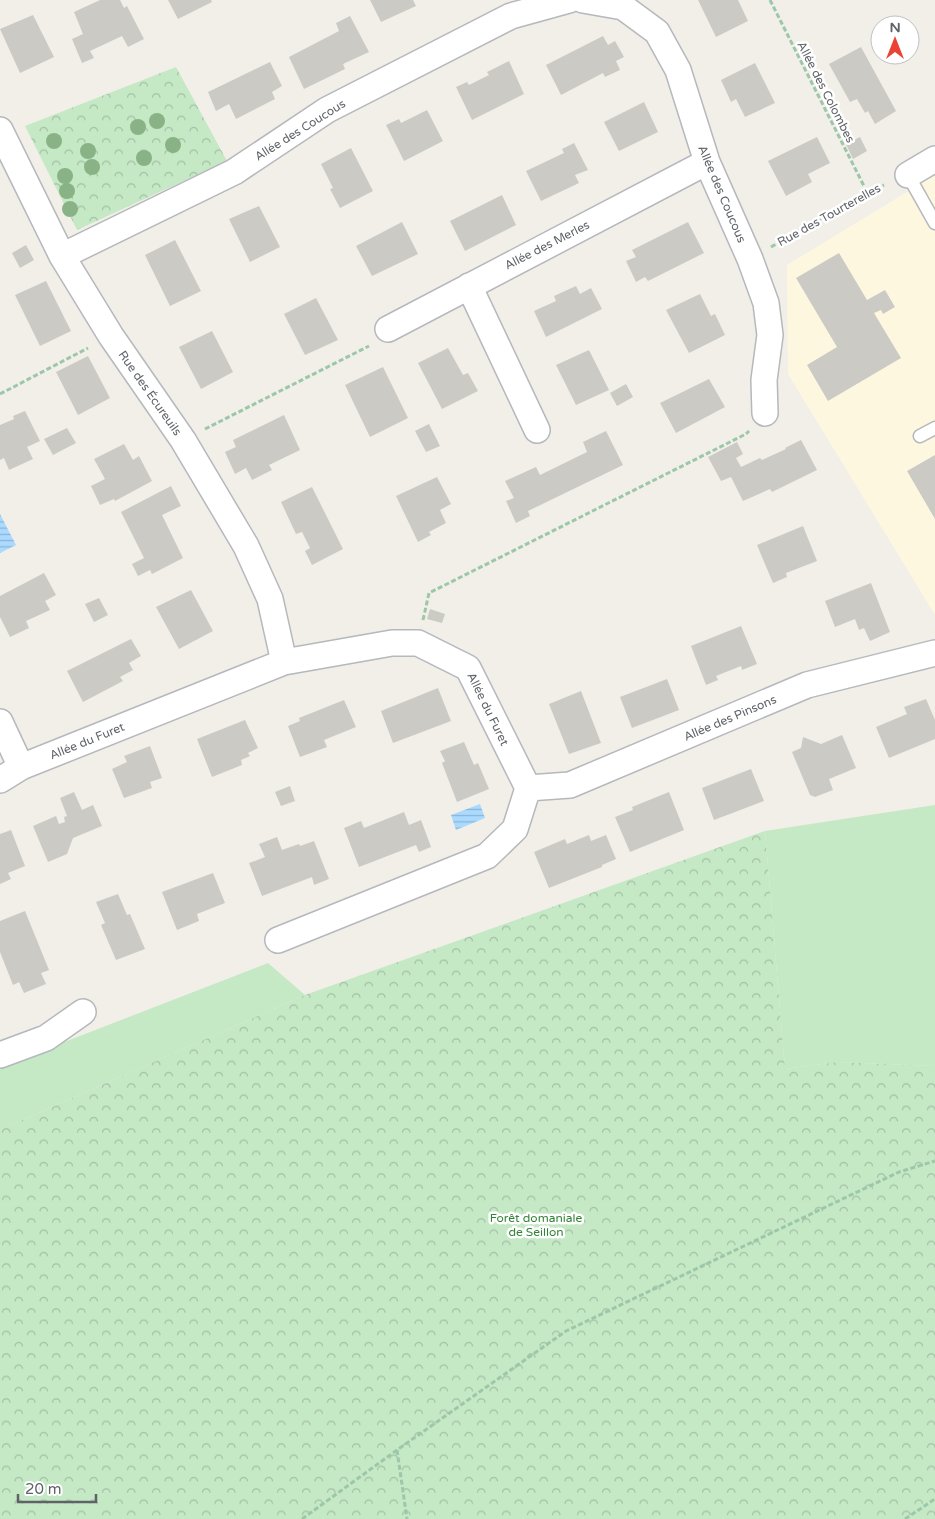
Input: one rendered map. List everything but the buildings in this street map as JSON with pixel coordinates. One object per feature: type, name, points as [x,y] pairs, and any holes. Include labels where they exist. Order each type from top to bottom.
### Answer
[{"type":"street","name":"Allée des Coucous","points":[[62,256],[234,172],[328,110],[511,16],[569,0]]},
{"type":"street","name":"Allée des Coucous","points":[[583,0],[623,7],[657,32],[678,70],[706,162],[750,259],[766,304],[770,335],[764,380],[765,413]]},
{"type":"street","name":"Rue des Écureuils","points":[[0,130],[62,256],[111,336],[183,440],[246,546],[270,599],[284,662]]},
{"type":"street","points":[[908,175],[935,159]]},
{"type":"street","name":"Allée des Merles","points":[[388,329],[706,162]]},
{"type":"street","points":[[469,286],[537,430]]},
{"type":"street","name":"Allée du Furet","points":[[0,780],[21,767],[284,662],[392,643],[418,643],[468,668],[528,788]]},
{"type":"street","name":"Allée des Pinsons","points":[[528,788],[570,785],[807,686],[935,653]]},
{"type":"street","points":[[0,722],[21,767]]},
{"type":"street","points":[[278,940],[487,856],[515,829],[528,788]]},
{"type":"street","points":[[0,1055],[46,1038],[83,1012]]},
{"type":"lane","points":[[908,175],[935,222]]},
{"type":"lane","points":[[920,436],[935,428]]},
{"type":"path","name":"Allée des Colombes","points":[[770,0],[867,192]]},
{"type":"path","name":"Rue des Tourterelles","points":[[750,259],[867,192],[908,175]]},
{"type":"path","points":[[183,440],[366,349],[388,329]]},
{"type":"path","points":[[0,394],[111,336]]},
{"type":"path","points":[[418,643],[429,593],[746,434],[765,413]]},
{"type":"path","points":[[302,1519],[566,1331],[899,1172],[935,1161]]},
{"type":"path","points":[[397,1450],[407,1519]]},
{"type":"path","points":[[905,1519],[935,1499]]},
{"type":"shaded area","points":[[935,175],[935,615],[788,374],[787,265]]},
{"type":"green space","points":[[176,67],[227,161],[77,230],[25,126]]},
{"type":"green space","points":[[935,805],[935,1066],[837,1062],[785,1069],[765,831]]},
{"type":"green space","name":"Forêt domaniale de Seillon","points":[[765,831],[785,1069],[837,1062],[935,1066],[935,1519],[0,1519],[0,1130],[305,995]]},
{"type":"green space","points":[[268,963],[305,995],[0,1130],[0,1067]]},
{"type":"water","points":[[0,514],[16,545],[0,553]]},
{"type":"water","points":[[480,804],[485,818],[456,830],[451,815]]}]
